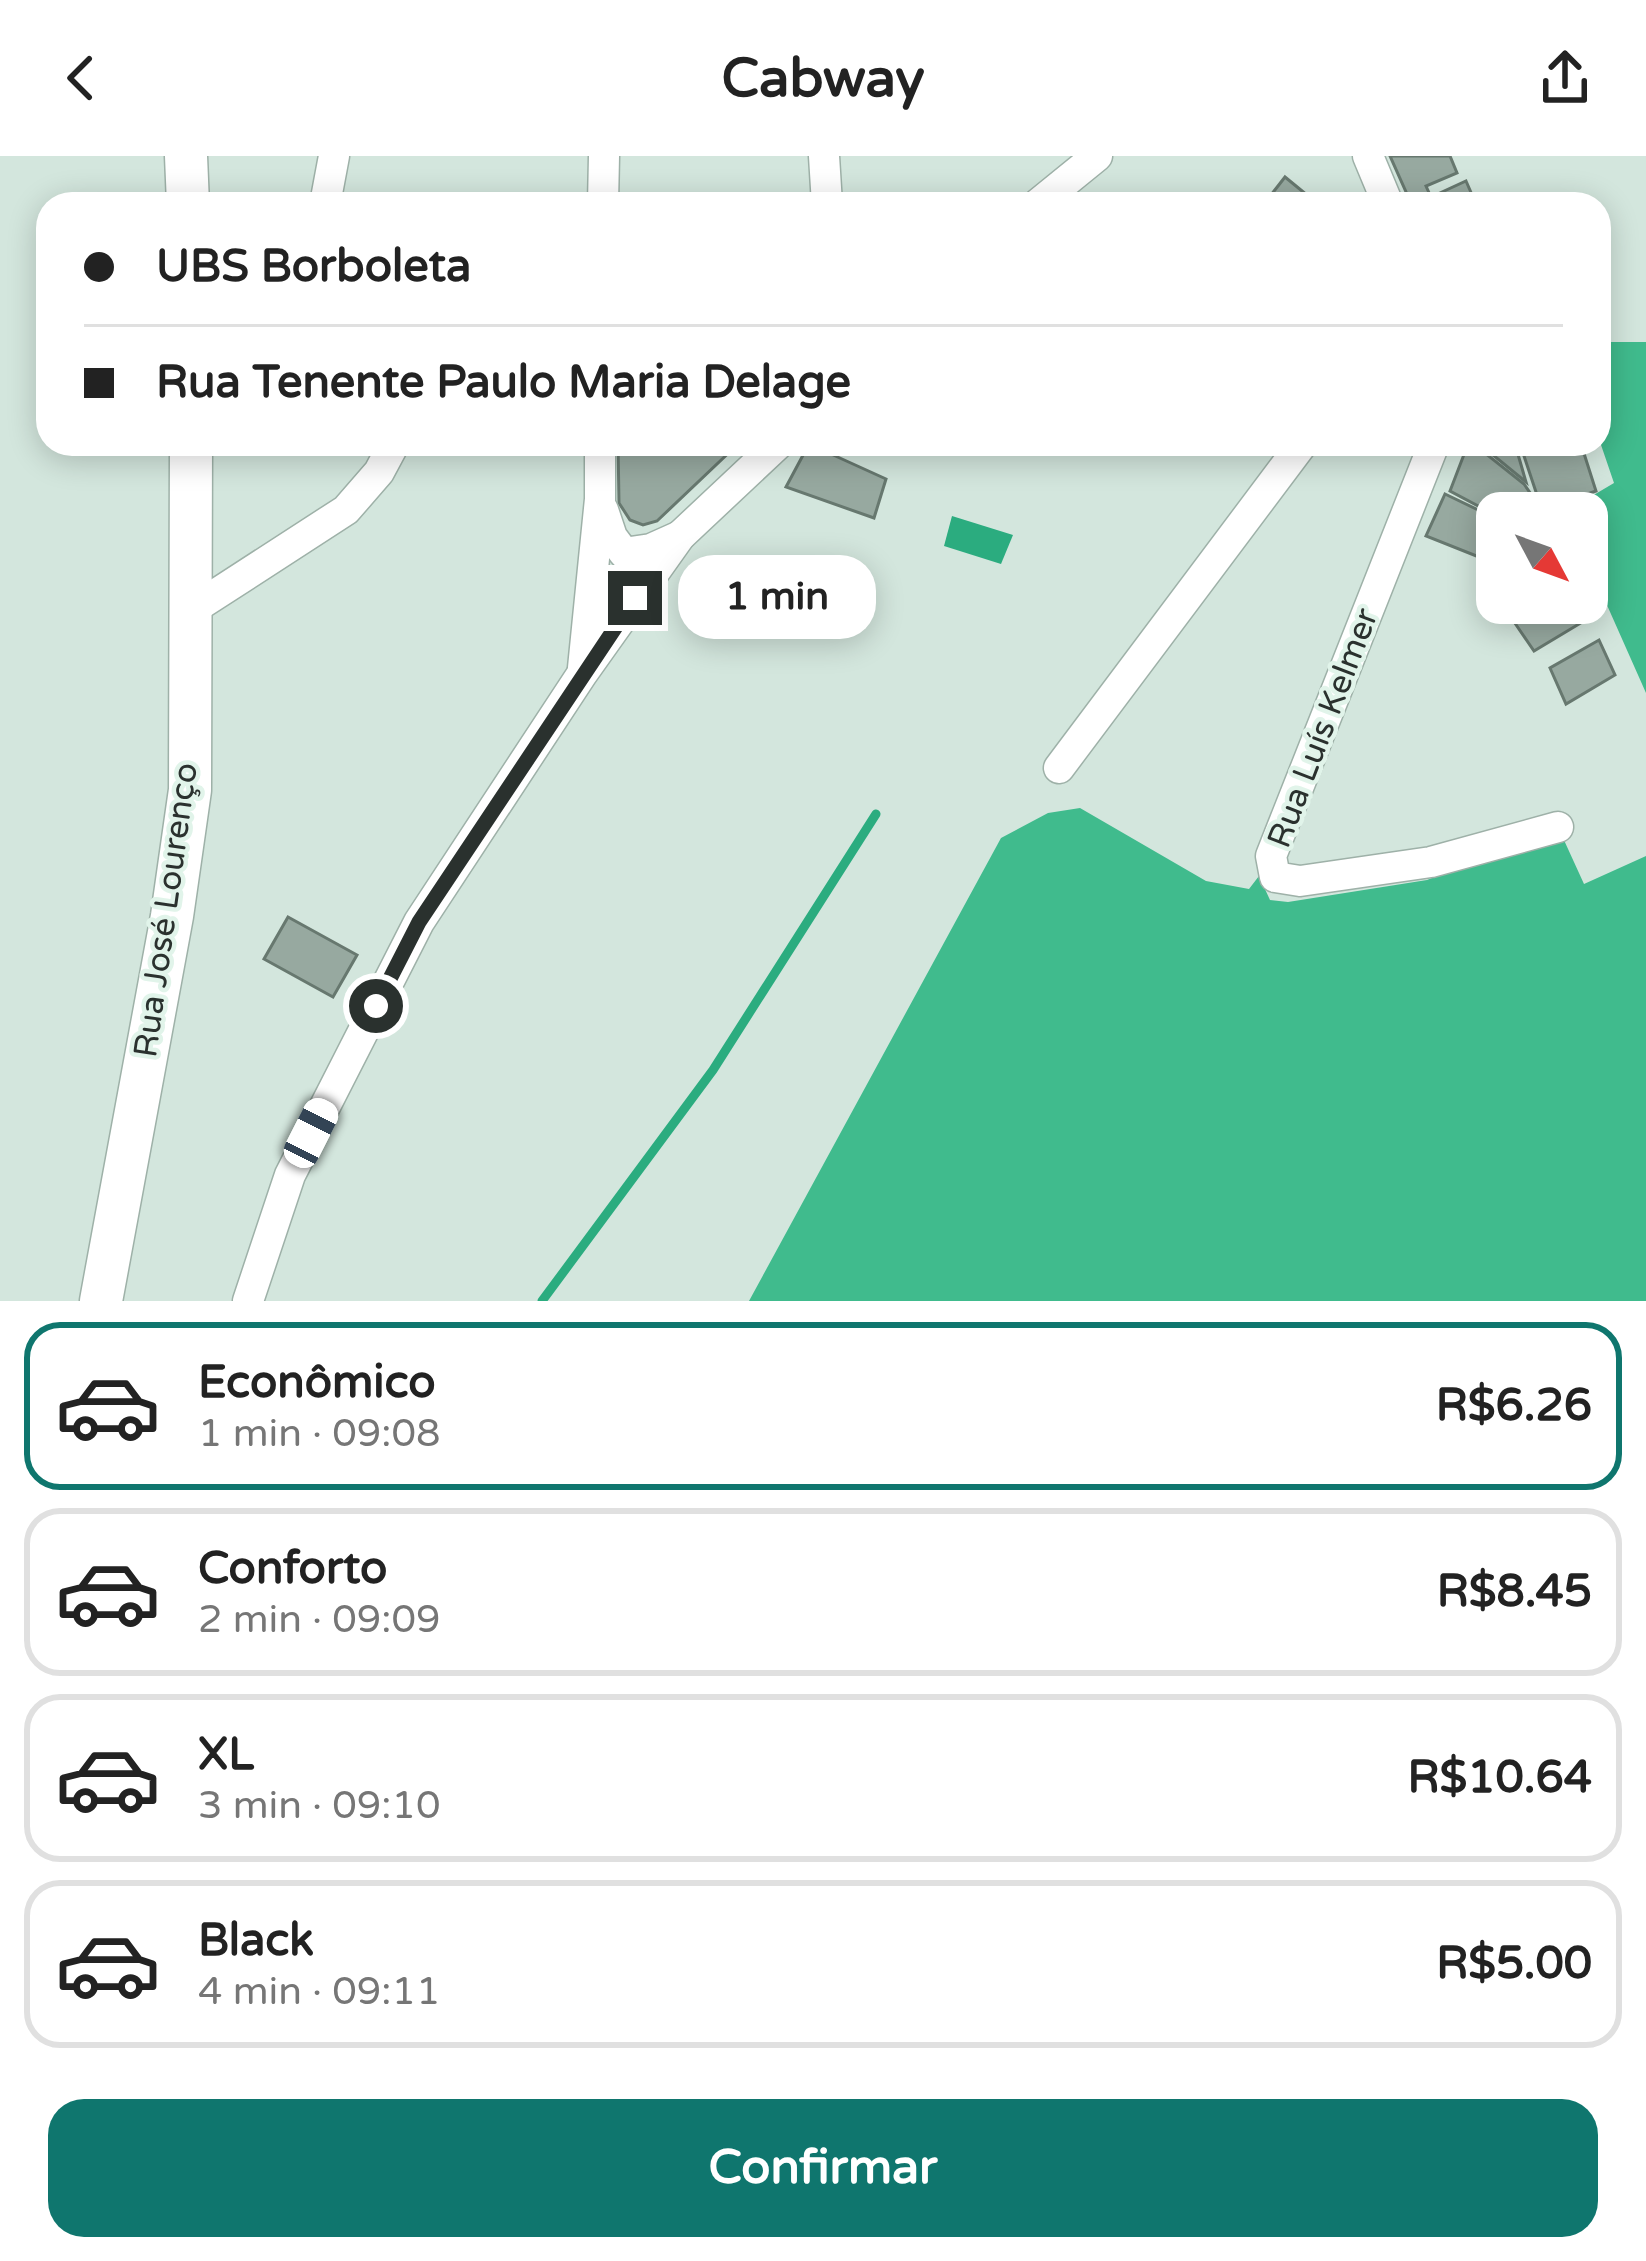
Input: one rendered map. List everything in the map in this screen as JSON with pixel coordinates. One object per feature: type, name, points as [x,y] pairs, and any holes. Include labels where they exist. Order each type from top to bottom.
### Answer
[{"type":"street","points":[[186,156],[188,192]]},
{"type":"street","points":[[327,192],[334,156]]},
{"type":"street","points":[[604,156],[604,192]]},
{"type":"street","points":[[824,156],[826,192]]},
{"type":"street","points":[[1053,192],[1097,156]]},
{"type":"street","points":[[1368,156],[1383,192]]},
{"type":"street","name":"Rua José Lourenço","points":[[101,1301],[172,916],[190,790],[191,456]]},
{"type":"street","points":[[190,611],[346,510],[388,456]]},
{"type":"street","points":[[582,674],[600,499],[599,456]]},
{"type":"street","points":[[248,1301],[290,1175],[419,922],[582,674],[680,536],[765,456]]},
{"type":"street","points":[[1059,768],[1293,456]]},
{"type":"street","name":"Rua Luís Kelmer","points":[[1429,456],[1271,856],[1275,877],[1300,881],[1431,862],[1558,827]]},
{"type":"street","points":[[600,499],[612,537],[624,553],[640,568],[641,580],[631,603],[613,615],[604,615],[592,605],[590,585],[612,555],[624,553],[651,549],[680,536]]},
{"type":"shaded area","points":[[1611,342],[1646,342],[1646,693],[1608,607],[1608,492],[1599,492],[1614,483],[1605,456],[1611,456]]},
{"type":"shaded area","points":[[952,516],[1013,535],[1001,564],[944,546]]},
{"type":"shaded area","points":[[1080,808],[1206,881],[1249,889],[1259,876],[1270,900],[1288,902],[1427,880],[1558,827],[1584,884],[1646,856],[1646,1301],[749,1301],[1001,838],[1048,813]]},
{"type":"building","points":[[1390,156],[1450,156],[1457,173],[1426,186],[1429,192],[1406,192]]},
{"type":"building","points":[[1285,177],[1303,192],[1273,192]]},
{"type":"building","points":[[1466,181],[1471,192],[1442,192]]},
{"type":"building","points":[[618,456],[725,456],[657,521],[643,525],[630,520],[619,503]]},
{"type":"building","points":[[803,456],[835,456],[886,479],[874,518],[786,487]]},
{"type":"building","points":[[1463,456],[1489,456],[1530,492],[1476,492],[1476,505],[1450,491]]},
{"type":"building","points":[[1494,456],[1518,456],[1526,482]]},
{"type":"building","points":[[1524,456],[1585,456],[1596,491],[1536,492]]},
{"type":"building","points":[[1445,494],[1476,509],[1476,556],[1426,536]]},
{"type":"building","points":[[1516,624],[1579,624],[1534,651]]},
{"type":"building","points":[[1599,640],[1615,675],[1566,704],[1550,668]]},
{"type":"building","points":[[288,917],[357,955],[333,997],[264,959]]},
{"type":"waterway","points":[[542,1301],[713,1070],[876,814]]},
{"type":"route","points":[[376,1006],[419,922],[635,598]]}]
